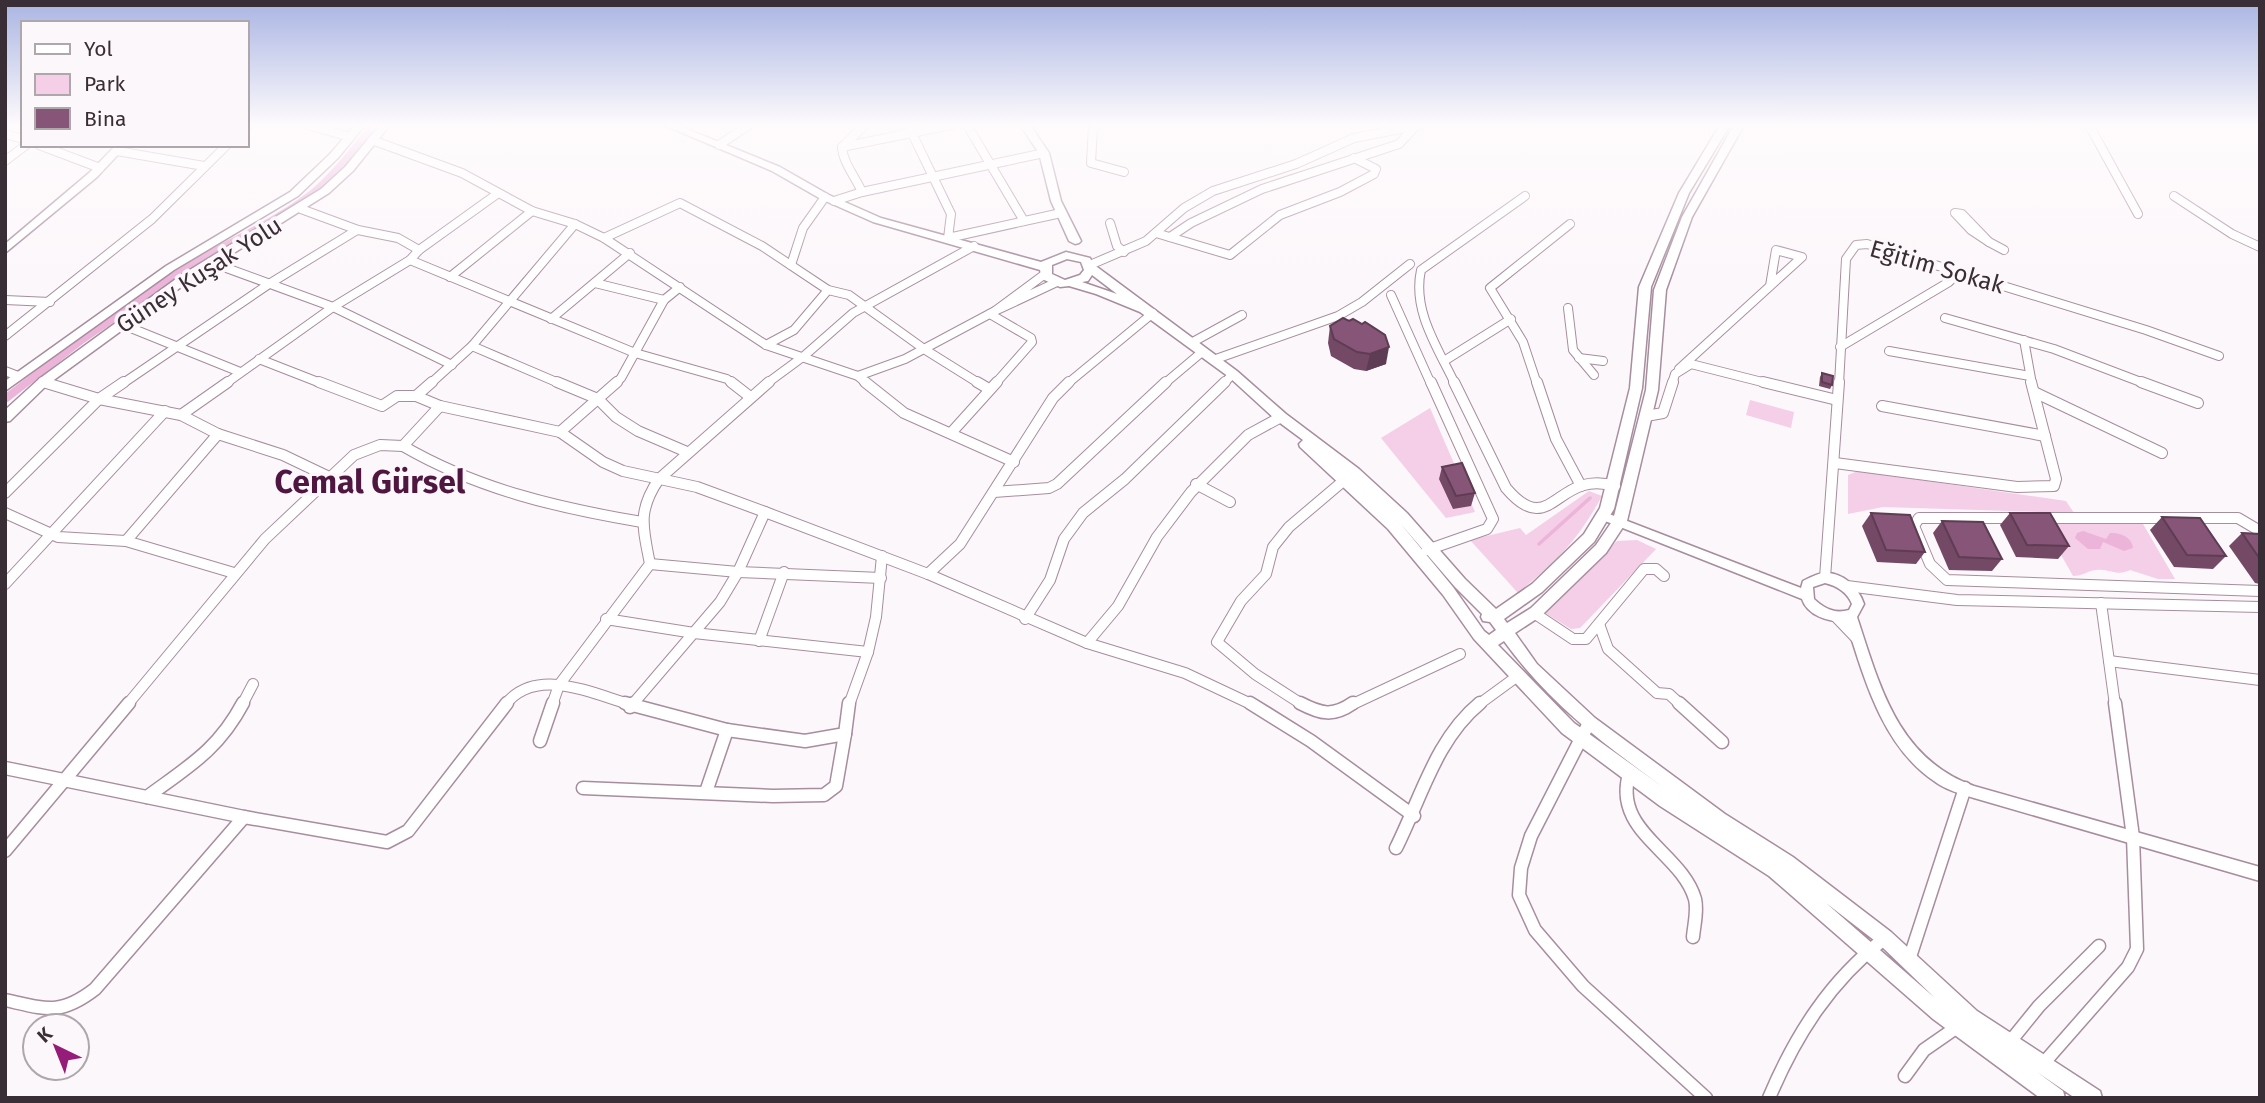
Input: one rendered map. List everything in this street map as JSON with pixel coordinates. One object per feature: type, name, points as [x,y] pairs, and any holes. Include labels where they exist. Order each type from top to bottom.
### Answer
[{"type":"main road","points":[[5,250],[90,176]]},
{"type":"main road","name":"Güney Kuşak Yolu","points":[[5,387],[11,374],[170,268],[294,194],[311,176]]},
{"type":"main road","name":"Güney Kuşak Yolu","points":[[5,418],[43,382],[121,324],[210,262],[301,209],[340,176]]},
{"type":"main road","points":[[789,176],[830,199],[892,225],[974,246],[1045,271],[1057,282],[1100,291],[1148,311]]},
{"type":"main road","points":[[1051,176],[1061,213],[1088,264],[1084,278],[1071,283]]},
{"type":"main road","points":[[1471,624],[1504,613],[1538,587],[1589,538],[1604,516],[1615,486],[1636,387],[1645,287],[1684,193],[1694,176]]},
{"type":"main road","points":[[1487,644],[1534,613],[1601,548],[1620,521],[1651,390],[1660,290],[1687,217],[1710,176]]},
{"type":"main road","points":[[1065,255],[1075,241]]},
{"type":"main road","points":[[1045,271],[1051,259],[1065,255],[1088,264],[1233,374],[1282,416],[1294,434],[1349,476],[1393,525],[1493,615],[1532,668],[1589,723],[1787,863],[1885,938],[1909,960],[1964,1023],[2009,1043],[2093,1098]]},
{"type":"main road","points":[[1424,552],[1487,644],[1582,739],[1628,775],[1775,870],[1840,924],[1848,935],[1867,951],[1964,1023],[2056,1098]]},
{"type":"street","points":[[5,336],[152,219],[194,176]]},
{"type":"street","points":[[468,176],[532,211],[575,224],[604,238],[766,345],[858,376],[904,413],[1014,462]]},
{"type":"street","points":[[855,176],[862,192]]},
{"type":"street","points":[[791,265],[803,228],[830,199],[940,176]]},
{"type":"street","points":[[996,176],[1024,222]]},
{"type":"street","points":[[1088,264],[1124,252],[1156,233],[1184,208],[1213,191],[1258,176]]},
{"type":"street","points":[[1170,237],[1191,223],[1262,189],[1299,176]]},
{"type":"street","points":[[1156,233],[1230,255],[1280,215],[1340,192],[1369,176]]},
{"type":"street","points":[[2117,176],[2138,214]]},
{"type":"street","points":[[933,178],[951,214],[948,238],[1061,213]]},
{"type":"street","points":[[181,415],[333,307],[410,260],[419,250],[497,194]]},
{"type":"street","points":[[2174,195],[2232,234],[2260,247]]},
{"type":"street","points":[[1525,196],[1425,266],[1418,275],[1422,315],[1506,488],[1518,505],[1529,510],[1540,509],[1593,481],[1615,486]]},
{"type":"street","points":[[604,238],[680,203],[762,246],[828,290],[849,295],[924,349],[989,390]]},
{"type":"street","points":[[301,209],[356,230],[393,235],[413,242],[419,250]]},
{"type":"street","points":[[450,277],[532,211]]},
{"type":"street","points":[[1110,223],[1117,246],[1124,252]]},
{"type":"street","points":[[416,396],[472,346],[511,304],[575,224]]},
{"type":"street","points":[[1570,224],[1491,286],[1491,292],[1511,319],[1522,342],[1556,439],[1581,486]]},
{"type":"street","points":[[5,493],[99,398],[269,284],[356,230]]},
{"type":"street","points":[[1990,243],[2004,250]]},
{"type":"street","name":"Eğitim Sokak","points":[[1830,579],[1829,521],[1835,463],[1846,259],[1850,249],[1856,245],[1867,244],[1959,272],[2219,356]]},
{"type":"street","points":[[540,741],[559,685],[606,618],[650,564],[642,522],[646,498],[659,479],[749,396],[804,356],[864,306],[974,246]]},
{"type":"street","points":[[1646,416],[1663,412],[1679,369],[1802,257],[1776,250],[1770,286]]},
{"type":"street","points":[[551,319],[630,253]]},
{"type":"street","points":[[410,260],[635,353],[727,379],[749,396]]},
{"type":"street","points":[[210,262],[333,307],[452,365]]},
{"type":"street","points":[[1213,360],[1294,336],[1326,322],[1356,307],[1410,264]]},
{"type":"street","points":[[993,313],[1045,271]]},
{"type":"street","points":[[1840,347],[1949,282],[1959,272]]},
{"type":"street","points":[[594,282],[664,300]]},
{"type":"street","points":[[858,376],[886,368],[1057,282]]},
{"type":"street","points":[[560,432],[621,378],[664,300],[680,287]]},
{"type":"street","points":[[766,345],[794,330],[828,290]]},
{"type":"street","points":[[1391,295],[1493,519],[1487,529],[1424,552]]},
{"type":"street","points":[[5,300],[51,302]]},
{"type":"street","points":[[1568,308],[1573,350],[1594,375]]},
{"type":"street","points":[[928,574],[960,544],[1052,398],[1148,311]]},
{"type":"street","points":[[951,433],[1032,342],[1031,338],[1018,328],[993,313]]},
{"type":"street","points":[[1191,343],[1242,315]]},
{"type":"street","points":[[1945,318],[2024,340],[2197,403]]},
{"type":"street","points":[[1444,361],[1511,319]]},
{"type":"street","points":[[121,324],[240,372]]},
{"type":"street","points":[[1835,463],[2043,488],[2054,486],[2056,479],[2030,376],[2024,340]]},
{"type":"street","points":[[472,346],[598,399],[607,411],[626,424],[687,452]]},
{"type":"street","points":[[1889,351],[2030,376]]},
{"type":"street","points":[[994,492],[1049,488],[1057,484],[1174,374],[1202,352]]},
{"type":"street","points":[[1579,358],[1603,361]]},
{"type":"street","points":[[259,359],[382,406],[397,397],[416,396],[440,406],[560,432],[603,462],[623,471],[697,487],[881,555],[1025,619],[1087,643],[1199,678],[1293,728],[1414,816]]},
{"type":"street","points":[[1679,369],[1700,365],[1837,400]]},
{"type":"street","points":[[1025,619],[1050,580],[1064,539],[1083,513],[1125,479],[1233,374]]},
{"type":"street","points":[[43,382],[99,398],[181,415],[218,434],[283,455],[329,477]]},
{"type":"street","points":[[2034,392],[2162,453]]},
{"type":"street","points":[[402,446],[440,406]]},
{"type":"street","points":[[1882,406],[2045,436]]},
{"type":"street","points":[[5,584],[165,411]]},
{"type":"street","points":[[1087,643],[1112,617],[1132,588],[1156,539],[1196,484],[1262,422],[1282,416]]},
{"type":"street","points":[[127,541],[218,434]]},
{"type":"street","points":[[5,851],[234,573],[354,455],[368,448],[402,446],[432,465],[489,488],[598,515],[642,522]]},
{"type":"street","points":[[1349,476],[1273,547],[1266,574],[1241,601],[1217,642],[1234,660],[1259,678],[1321,713],[1333,714],[1363,696],[1460,654]]},
{"type":"street","points":[[1196,484],[1230,502]]},
{"type":"street","points":[[629,707],[694,633],[738,572],[765,512]]},
{"type":"street","points":[[5,513],[53,532],[58,537],[127,541],[234,573]]},
{"type":"street","points":[[1604,516],[1768,580],[1806,589],[1830,579],[1847,586],[1957,600],[2260,607]]},
{"type":"street","points":[[2260,531],[2238,518],[1930,518],[1915,521],[1933,569],[1938,576],[1947,580],[2260,591]]},
{"type":"street","points":[[583,788],[773,796],[829,793],[836,786],[850,696],[868,652],[881,555]]},
{"type":"street","points":[[650,564],[738,572],[880,578]]},
{"type":"street","points":[[1534,613],[1573,639],[1586,639],[1644,569],[1656,569],[1664,576]]},
{"type":"street","points":[[759,641],[784,572]]},
{"type":"street","points":[[1806,589],[1820,611],[1843,616],[1857,609],[1857,599],[1847,586]]},
{"type":"street","points":[[2128,587],[2136,604]]},
{"type":"street","points":[[1857,599],[1886,591]]},
{"type":"street","points":[[2042,1065],[2134,960],[2137,949],[2133,837],[2101,603]]},
{"type":"street","points":[[1843,616],[1858,641],[1897,731],[1938,777],[1965,788],[2260,874]]},
{"type":"street","points":[[606,618],[694,633],[868,652]]},
{"type":"street","points":[[1599,624],[1608,649],[1657,693],[1669,694],[1722,742]]},
{"type":"street","points":[[2109,661],[2260,680]]},
{"type":"street","points":[[1396,848],[1414,816],[1443,748],[1455,730],[1466,715],[1519,675]]},
{"type":"street","points":[[5,768],[244,817],[387,842],[408,831],[511,697],[527,684],[543,682],[559,685],[629,707],[727,730],[805,741],[845,734]]},
{"type":"street","points":[[147,797],[213,748],[230,727],[253,684]]},
{"type":"street","points":[[1589,723],[1545,802],[1524,853],[1519,893],[1527,915],[1550,950],[1631,1033],[1650,1045],[1687,1085],[1706,1098]]},
{"type":"street","points":[[706,792],[727,730]]},
{"type":"street","points":[[1640,760],[1628,775],[1624,790],[1634,817],[1695,899],[1693,937]]},
{"type":"street","points":[[1909,960],[1965,788]]},
{"type":"street","points":[[5,999],[61,1012],[80,1002],[95,989],[244,817]]},
{"type":"street","points":[[1769,1098],[1786,1055],[1823,997],[1867,951],[1885,938]]},
{"type":"street","points":[[2009,1043],[2039,1006],[2099,946]]},
{"type":"street","points":[[1905,1076],[1924,1050],[1964,1023]]},
{"type":"green space","points":[[1750,400],[1794,412],[1791,428],[1746,415]]},
{"type":"green space","points":[[1430,408],[1475,512],[1446,518],[1381,438]]},
{"type":"green space","points":[[1858,471],[2066,501],[2074,513],[1883,507],[1848,514],[1848,475]]},
{"type":"green space","points":[[1589,491],[1602,496],[1584,526],[1555,560],[1518,593],[1470,540],[1520,528],[1526,535]]},
{"type":"green space","points":[[2043,523],[2143,524],[2175,579],[2158,579],[2130,570],[2121,573],[2096,570],[2073,576]]},
{"type":"green space","points":[[1637,540],[1656,549],[1580,628],[1571,629],[1545,613],[1617,541]]},
{"type":"shaded area","points":[[2083,531],[2106,539],[2110,533],[2121,534],[2128,538],[2133,548],[2124,551],[2103,542],[2100,549],[2088,549],[2075,538],[2077,533]]},
{"type":"building","points":[[1343,318],[1362,324],[1365,322],[1385,335],[1389,347],[1370,354],[1357,352],[1334,339],[1330,326]]},
{"type":"building","points":[[1822,373],[1833,376],[1832,385],[1822,382]]},
{"type":"building","points":[[1462,463],[1475,493],[1456,496],[1442,467]]},
{"type":"building","points":[[1871,513],[1910,515],[1925,552],[1886,550]]},
{"type":"building","points":[[2010,513],[2050,513],[2069,546],[2027,545]]},
{"type":"building","points":[[2162,517],[2200,518],[2226,556],[2187,555]]},
{"type":"building","points":[[1942,521],[1983,522],[2002,559],[1959,557]]},
{"type":"building","points":[[2242,533],[2260,534],[2260,559]]},
{"type":"waterway","points":[[5,400],[80,341],[196,262],[293,207],[330,176]]},
{"type":"waterway","points":[[1539,544],[1590,498]]},
{"type":"district","name":"Cemal Gürsel","points":[[370,482]]}]
